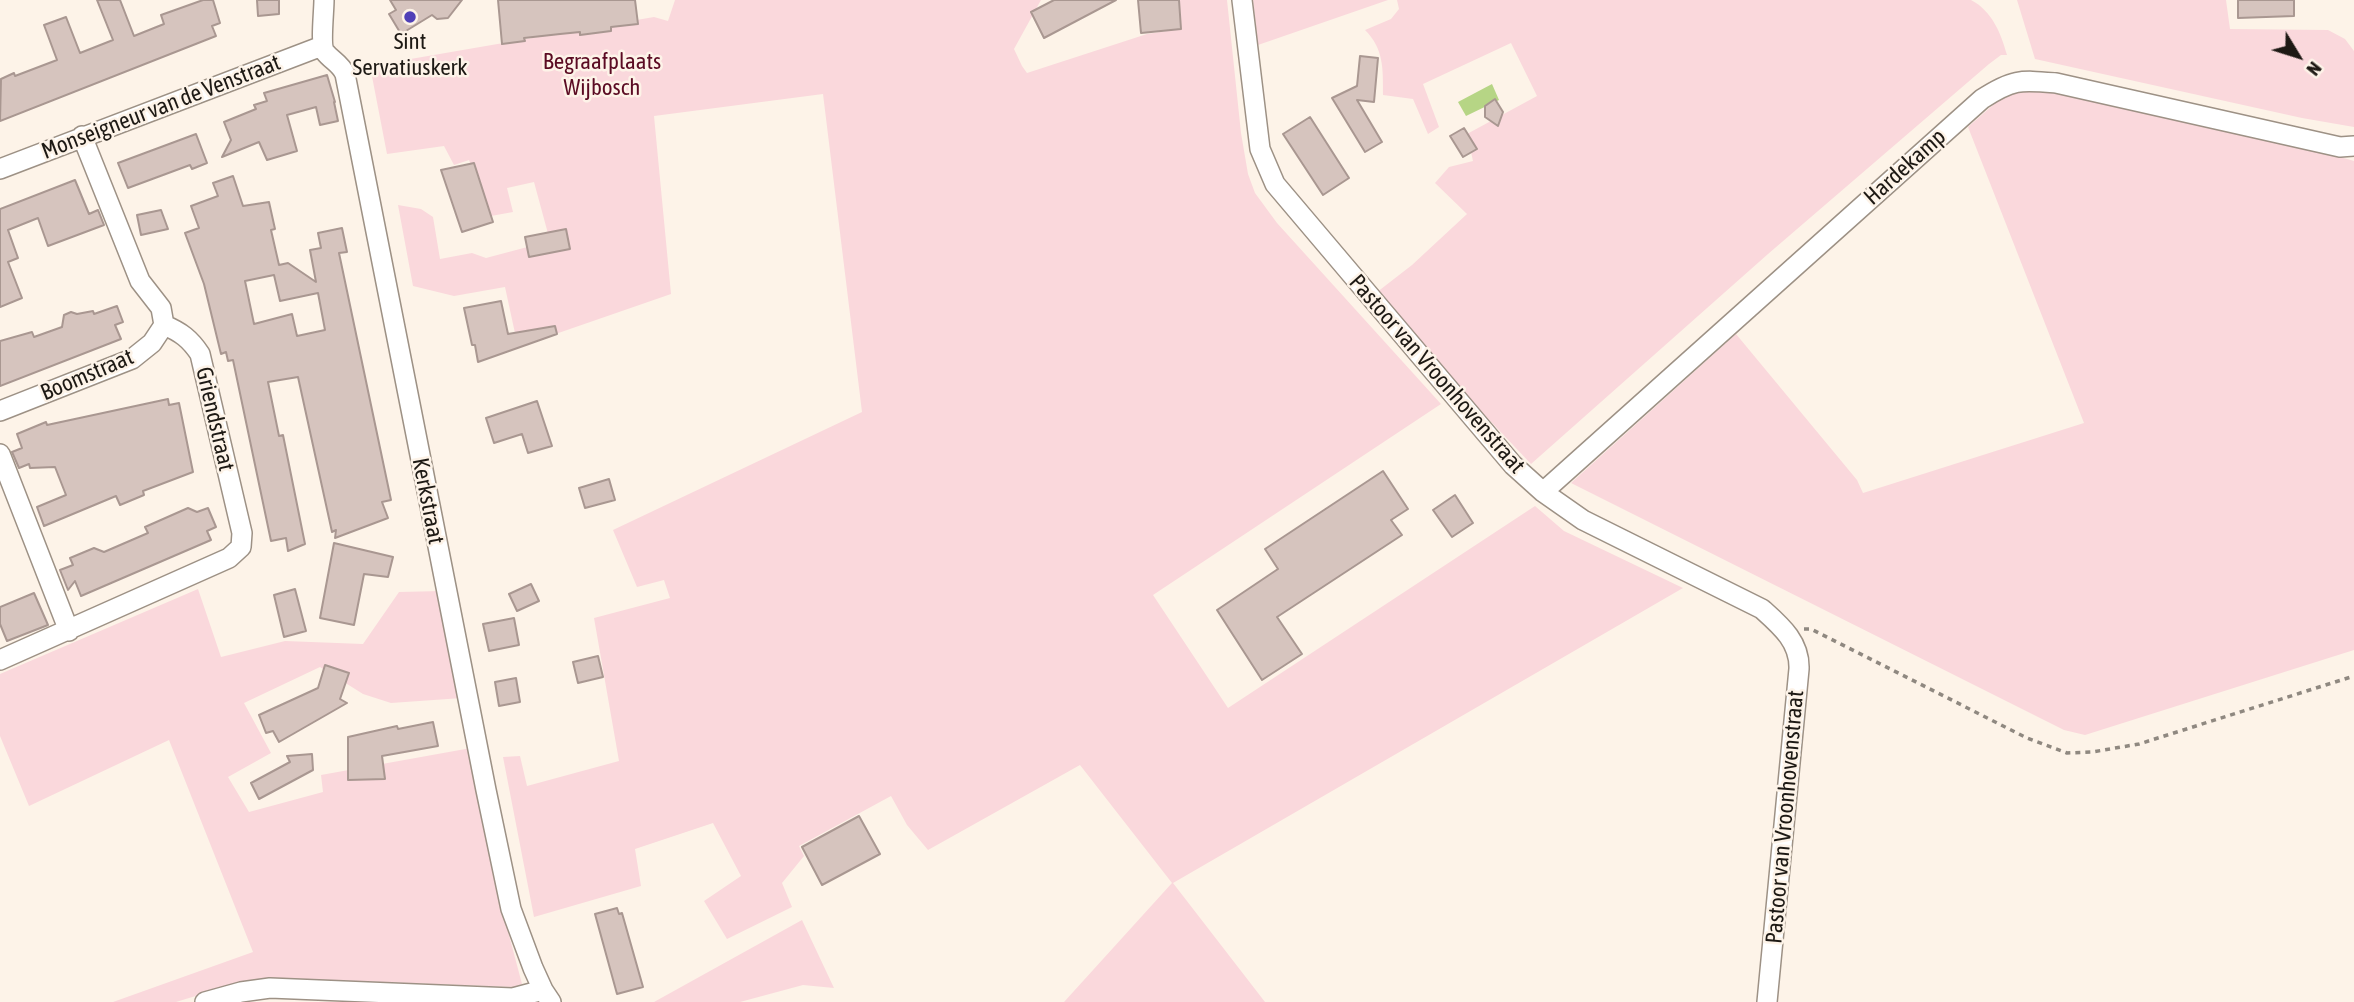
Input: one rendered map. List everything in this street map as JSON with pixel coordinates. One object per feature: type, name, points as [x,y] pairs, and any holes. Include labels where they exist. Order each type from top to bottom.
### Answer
[{"type":"street","points":[[322,46],[324,0]]},
{"type":"street","name":"Pastoor van Vroonhovenstraat","points":[[1242,0],[1260,149],[1275,184],[1513,465],[1543,492],[1583,520],[1762,610],[1784,629],[1797,649],[1799,669],[1767,1002]]},
{"type":"street","name":"Monseigneur van de Venstraat","points":[[0,169],[322,46]]},
{"type":"street","name":"Kerkstraat","points":[[322,46],[327,54],[338,62],[345,74],[511,909],[547,996]]},
{"type":"street","name":"Hardekamp","points":[[1543,492],[1982,99],[2006,84],[2021,80],[2056,83],[2340,147],[2354,146]]},
{"type":"street","points":[[82,136],[140,281],[161,307],[164,325]]},
{"type":"street","name":"Boomstraat","points":[[0,411],[132,359],[152,343],[164,325]]},
{"type":"street","name":"Griendstraat","points":[[0,660],[229,558],[241,547],[242,533],[200,354],[182,333],[164,325]]},
{"type":"street","points":[[0,454],[69,631]]},
{"type":"street","points":[[205,1002],[241,992],[270,988],[513,998],[547,996]]},
{"type":"path","points":[[1784,629],[1811,629],[2027,738],[2067,753],[2092,752],[2139,744],[2354,676]]},
{"type":"green space","name":"Begraafplaats Wijbosch","points":[[675,0],[1041,0],[1014,49],[1027,73],[1147,34],[1179,29],[1175,0],[1227,0],[1241,133],[1248,174],[1255,193],[1277,223],[1441,404],[1153,595],[1228,708],[1535,506],[1564,531],[1683,588],[1173,883],[1265,1002],[1064,1002],[1172,883],[1080,765],[928,850],[907,825],[891,796],[799,846],[804,856],[782,883],[792,907],[727,939],[704,901],[741,876],[713,823],[635,849],[641,886],[534,917],[503,757],[520,756],[527,786],[619,761],[594,618],[670,598],[664,580],[637,587],[613,530],[862,412],[823,94],[654,116],[671,294],[518,347],[505,287],[454,296],[413,286],[398,205],[421,209],[433,217],[440,259],[472,253],[486,258],[550,241],[534,182],[507,188],[513,212],[491,216],[469,160],[454,165],[444,146],[387,154],[370,66],[654,17],[668,21]]},
{"type":"green space","points":[[1253,0],[1388,0],[1258,45]]},
{"type":"green space","points":[[1397,0],[1971,0],[1985,10],[1995,23],[2007,55],[2001,55],[1989,64],[1768,254],[1531,464],[1372,296],[1412,265],[1467,214],[1435,183],[1449,167],[1473,161],[1467,134],[1537,96],[1511,43],[1423,84],[1439,127],[1428,134],[1413,99],[1383,95],[1379,52],[1365,30],[1391,19],[1399,9]]},
{"type":"green space","points":[[2017,0],[2226,0],[2230,29],[2328,30],[2345,39],[2354,51],[2354,127],[2035,59]]},
{"type":"green space","points":[[2017,84],[2299,145],[2354,161],[2354,650],[2085,735],[2064,730],[1571,483],[1736,334],[1857,480],[1863,493],[2084,423],[1968,127]]},
{"type":"green space","points":[[198,589],[221,657],[285,641],[363,644],[399,592],[442,591],[462,698],[391,703],[363,694],[320,667],[244,703],[271,753],[228,777],[249,812],[323,792],[321,775],[471,748],[505,920],[522,984],[514,987],[278,980],[215,990],[176,1002],[113,1002],[253,952],[169,740],[29,806],[0,736],[0,674]]},
{"type":"green space","points":[[802,920],[834,988],[803,985],[740,1002],[654,1002]]},
{"type":"shaded area","points":[[1492,84],[1499,100],[1466,116],[1458,102]]},
{"type":"building","points":[[97,0],[120,0],[134,36],[164,24],[161,15],[203,0],[213,0],[220,23],[212,26],[216,36],[0,121],[1,79],[57,60],[44,25],[66,17],[80,53],[113,40]]},
{"type":"building","points":[[257,0],[279,0],[279,14],[258,16]]},
{"type":"building","name":"Sint Servatiuskerk","points":[[390,0],[462,0],[448,18],[437,19],[432,15],[401,34],[389,14],[396,10]]},
{"type":"building","points":[[498,0],[635,0],[638,24],[611,27],[611,31],[524,38],[525,41],[502,44]]},
{"type":"building","points":[[1054,0],[1116,0],[1044,38],[1031,12]]},
{"type":"building","points":[[1138,0],[1179,0],[1181,29],[1141,33]]},
{"type":"building","points":[[2238,0],[2294,0],[2294,16],[2238,18]]},
{"type":"building","points":[[1360,56],[1378,58],[1374,102],[1357,100],[1382,142],[1365,152],[1332,98],[1357,86]]},
{"type":"building","points":[[327,75],[338,121],[320,125],[316,107],[287,115],[297,151],[267,160],[259,142],[222,157],[231,140],[224,122],[256,109],[254,105],[267,101],[264,93]]},
{"type":"building","points":[[1495,99],[1503,112],[1498,126],[1485,117],[1485,106]]},
{"type":"building","points":[[1310,117],[1349,178],[1323,195],[1283,134]]},
{"type":"building","points":[[1464,128],[1477,149],[1463,157],[1450,136]]},
{"type":"building","points":[[196,134],[207,163],[192,169],[190,165],[128,188],[118,163]]},
{"type":"building","points":[[474,163],[493,222],[462,232],[441,170]]},
{"type":"building","points":[[233,176],[243,206],[269,202],[275,229],[271,230],[279,265],[288,263],[316,282],[310,250],[321,248],[318,233],[342,228],[347,252],[339,253],[391,500],[382,502],[388,518],[335,538],[336,530],[332,532],[298,377],[268,382],[279,436],[283,435],[305,544],[288,551],[286,538],[271,541],[233,360],[228,361],[226,352],[221,354],[204,284],[185,233],[199,228],[191,206],[218,196],[213,183]],"holes":[[[274,275],[280,301],[318,293],[325,330],[297,336],[292,314],[254,324],[245,281]]]},
{"type":"building","points":[[75,180],[89,214],[98,210],[104,225],[48,246],[38,218],[8,230],[18,258],[8,262],[22,298],[0,307],[0,209]]},
{"type":"building","points":[[161,210],[168,229],[141,235],[137,215]]},
{"type":"building","points":[[566,229],[570,249],[529,257],[525,237]]},
{"type":"building","points":[[501,301],[508,334],[555,326],[557,334],[478,362],[464,308]]},
{"type":"building","points":[[117,306],[123,322],[115,325],[121,339],[0,386],[0,341],[32,332],[34,337],[62,327],[64,315],[71,312],[77,314],[93,311],[94,314]]},
{"type":"building","points":[[168,399],[169,405],[179,403],[193,472],[143,491],[144,495],[120,505],[116,496],[44,526],[37,507],[66,495],[55,467],[30,468],[29,464],[19,468],[12,452],[22,448],[17,434],[46,422],[47,425]]},
{"type":"building","points":[[537,401],[552,446],[528,453],[522,434],[494,443],[486,418]]},
{"type":"building","points":[[1383,471],[1408,509],[1391,520],[1402,535],[1277,617],[1302,654],[1262,680],[1217,610],[1278,569],[1265,549]]},
{"type":"building","points":[[609,479],[615,500],[585,508],[579,488]]},
{"type":"building","points":[[1455,495],[1473,523],[1452,537],[1433,510]]},
{"type":"building","points":[[188,508],[197,512],[208,508],[216,527],[207,531],[211,540],[81,596],[75,581],[68,590],[60,570],[73,565],[70,558],[94,548],[104,552],[148,533],[145,527]]},
{"type":"building","points":[[334,543],[393,557],[388,577],[364,574],[354,625],[320,618]]},
{"type":"building","points":[[531,584],[539,601],[517,611],[509,594]]},
{"type":"building","points":[[295,589],[306,631],[284,637],[274,595]]},
{"type":"building","points":[[34,593],[48,625],[7,641],[0,624],[0,607]]},
{"type":"building","points":[[514,618],[519,645],[489,651],[483,624]]},
{"type":"building","points":[[598,656],[603,677],[578,683],[573,662]]},
{"type":"building","points":[[325,665],[349,673],[340,699],[347,703],[279,742],[273,731],[266,733],[259,715],[318,688]]},
{"type":"building","points":[[516,678],[520,702],[499,706],[495,682]]},
{"type":"building","points":[[433,722],[438,746],[382,756],[385,779],[348,780],[348,737],[397,726],[398,729]]},
{"type":"building","points":[[312,754],[313,770],[259,799],[251,783],[290,762],[287,756]]},
{"type":"building","points":[[859,816],[880,854],[822,885],[802,847]]},
{"type":"building","points":[[617,908],[619,914],[622,913],[643,987],[617,994],[595,914]]},
{"type":"place","name":"Sint Servatiuskerk","points":[[410,17]]}]
